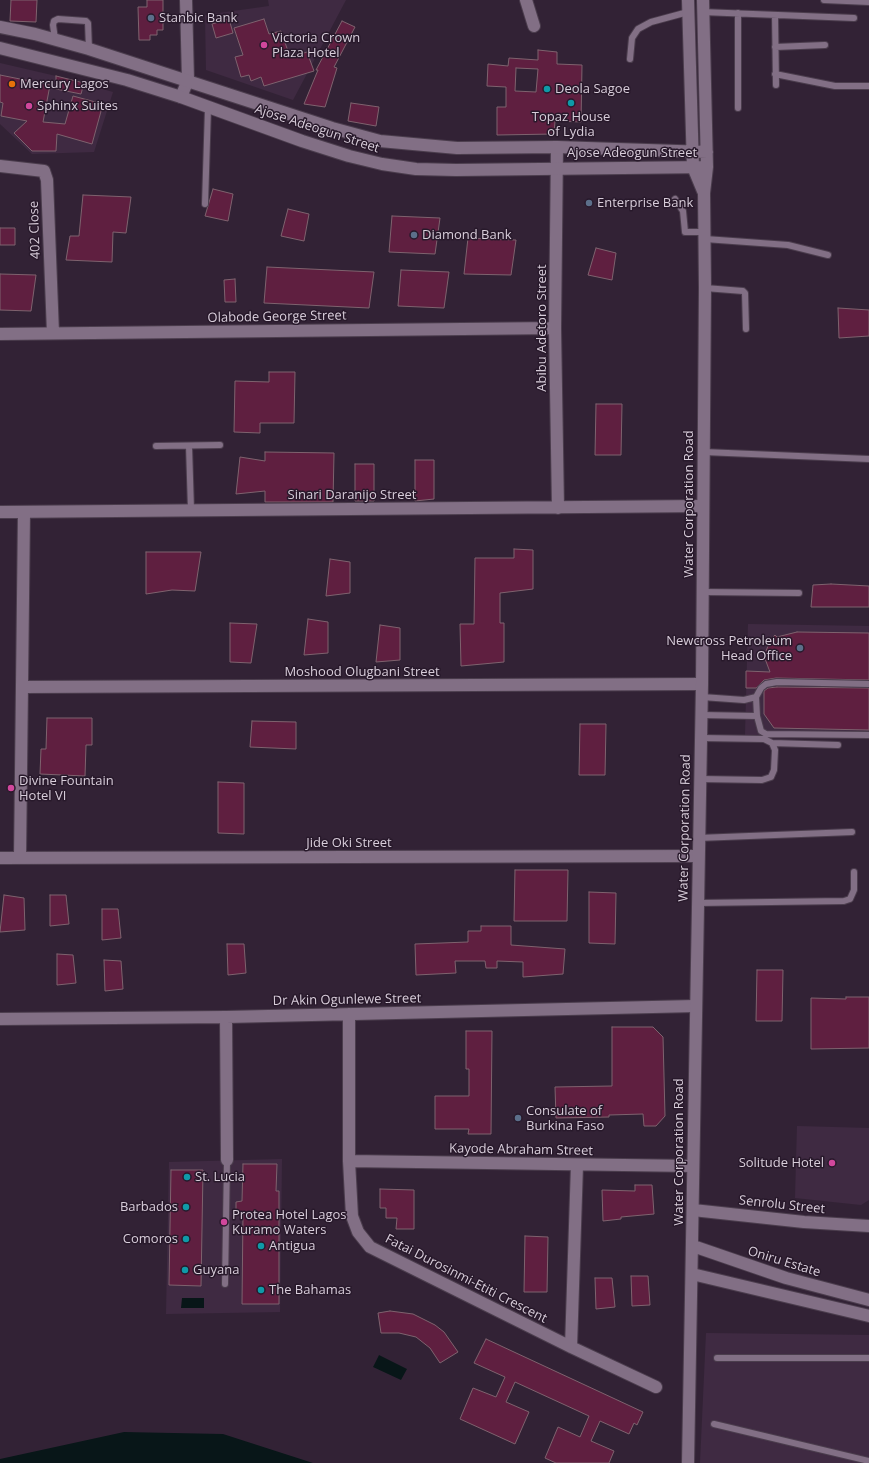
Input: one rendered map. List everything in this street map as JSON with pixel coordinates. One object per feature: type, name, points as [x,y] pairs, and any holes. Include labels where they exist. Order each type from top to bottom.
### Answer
[{"type":"street","points":[[182,97],[188,80],[186,0]]},
{"type":"street","points":[[526,0],[534,26]]},
{"type":"street","points":[[688,6],[693,167],[704,193]]},
{"type":"street","name":"Water Corporation Road","points":[[688,1463],[693,1246],[692,1166],[698,838],[702,698],[705,288],[704,193],[707,152],[702,6]]},
{"type":"street","name":"Ajose Adeogun Street","points":[[0,27],[89,49],[332,128],[380,141],[457,148],[557,147],[707,152]]},
{"type":"street","name":"Ajose Adeogun Street","points":[[0,48],[120,78],[182,97],[208,108],[342,154],[382,164],[416,169],[456,170],[707,166]]},
{"type":"street","name":"Abibu Adetoro Street","points":[[557,147],[555,328],[558,508]]},
{"type":"street","name":"402 Close","points":[[0,166],[44,172],[48,180],[53,333]]},
{"type":"street","name":"Olabode George Street","points":[[0,334],[555,328]]},
{"type":"street","name":"Sinari Daranijo Street","points":[[0,512],[703,506]]},
{"type":"street","points":[[20,858],[24,512]]},
{"type":"street","name":"Moshood Olugbani Street","points":[[23,687],[702,684]]},
{"type":"street","name":"Jide Oki Street","points":[[0,858],[698,856]]},
{"type":"street","name":"Dr Akin Ogunlewe Street","points":[[0,1019],[226,1017],[695,1006]]},
{"type":"street","name":"Fatai Durosinmi-Etiti Crescent","points":[[349,1014],[349,1161],[352,1216],[358,1232],[370,1247],[571,1347],[656,1387]]},
{"type":"street","points":[[226,1017],[226,1160]]},
{"type":"street","name":"Kayode Abraham Street","points":[[349,1161],[692,1166]]},
{"type":"street","points":[[571,1347],[577,1165]]},
{"type":"street","name":"Senrolu Street","points":[[693,1210],[804,1222],[869,1226]]},
{"type":"street","name":"Oniru Estate","points":[[693,1246],[786,1278],[869,1300]]},
{"type":"street","points":[[692,1274],[869,1316]]},
{"type":"lane","points":[[824,0],[869,2]]},
{"type":"lane","points":[[630,59],[632,38],[638,29],[688,6]]},
{"type":"lane","points":[[702,6],[738,13],[854,18]]},
{"type":"lane","points":[[738,13],[738,108]]},
{"type":"lane","points":[[775,15],[776,85]]},
{"type":"lane","points":[[55,40],[54,21],[58,19],[86,21],[88,23],[89,49]]},
{"type":"lane","points":[[775,47],[825,46]]},
{"type":"lane","points":[[776,74],[835,86],[869,86]]},
{"type":"lane","points":[[205,204],[208,108]]},
{"type":"lane","points":[[675,199],[683,211],[685,232],[782,244],[828,255]]},
{"type":"lane","points":[[705,288],[743,291],[745,293],[746,330]]},
{"type":"lane","points":[[156,446],[220,445]]},
{"type":"lane","points":[[189,446],[191,510]]},
{"type":"lane","points":[[704,452],[869,459]]},
{"type":"lane","points":[[703,592],[799,593]]},
{"type":"lane","points":[[869,684],[777,682],[766,684],[761,688],[756,697],[757,716],[762,734],[869,735]]},
{"type":"lane","points":[[702,698],[744,700],[756,697]]},
{"type":"lane","points":[[701,714],[757,716]]},
{"type":"lane","points":[[701,738],[764,739],[772,743],[838,745]]},
{"type":"lane","points":[[700,779],[762,780],[771,777],[774,770],[775,750],[772,743]]},
{"type":"lane","points":[[698,838],[852,832]]},
{"type":"lane","points":[[697,903],[844,901],[850,899],[854,890],[854,872]]},
{"type":"lane","points":[[225,1284],[226,1160]]},
{"type":"lane","points":[[717,1358],[869,1358]]},
{"type":"lane","points":[[714,1424],[869,1461]]},
{"type":"shaded area","name":"Victoria Crown Plaza Hotel","points":[[268,0],[346,0],[293,100],[206,70],[205,15],[269,6]]},
{"type":"shaded area","points":[[0,63],[56,76],[113,92],[94,152],[32,154],[0,124]]},
{"type":"shaded area","points":[[748,624],[869,626],[869,737],[745,735]]},
{"type":"shaded area","name":"Solitude Hotel","points":[[797,1126],[869,1128],[869,1200],[861,1205],[795,1198]]},
{"type":"shaded area","name":"Protea Hotel Lagos Kuramo Waters","points":[[282,1159],[280,1312],[166,1314],[169,1162]]},
{"type":"shaded area","points":[[182,1298],[204,1298],[204,1308],[181,1308]]},
{"type":"shaded area","points":[[706,1333],[869,1335],[869,1463],[700,1463]]},
{"type":"shaded area","points":[[379,1355],[407,1369],[401,1380],[373,1367]]},
{"type":"shaded area","points":[[124,1432],[223,1434],[313,1463],[0,1463],[0,1459]]},
{"type":"building","points":[[11,0],[37,0],[36,22],[10,21]]},
{"type":"building","name":"Stanbic Bank","points":[[147,0],[163,0],[163,30],[157,30],[157,35],[150,35],[150,40],[139,40],[138,7],[147,7]]},
{"type":"building","points":[[229,19],[233,33],[216,38],[212,24]]},
{"type":"building","points":[[264,19],[269,34],[281,31],[290,57],[307,52],[314,71],[264,86],[261,77],[251,81],[249,75],[241,77],[235,57],[243,55],[234,28]]},
{"type":"building","points":[[342,21],[355,27],[334,67],[337,68],[325,107],[304,104],[318,70],[316,70]]},
{"type":"building","points":[[538,50],[557,52],[557,64],[582,65],[581,122],[555,121],[554,134],[497,135],[497,107],[506,107],[506,87],[487,86],[488,64],[508,66],[509,58],[538,60]],"holes":[[[516,68],[538,69],[536,92],[515,91]]]},
{"type":"building","name":"Sphinx Suites","points":[[0,75],[50,85],[43,122],[65,124],[73,96],[103,104],[92,144],[57,134],[56,151],[32,151],[14,133],[27,121],[1,116],[3,103],[0,102]]},
{"type":"building","points":[[56,76],[84,83],[81,94],[56,89]]},
{"type":"building","points":[[351,103],[379,107],[376,126],[348,121]]},
{"type":"building","points":[[213,189],[233,194],[228,221],[205,216]]},
{"type":"building","points":[[83,195],[131,197],[126,233],[113,232],[112,262],[66,260],[70,236],[79,236]]},
{"type":"building","points":[[288,209],[309,214],[304,241],[281,236]]},
{"type":"building","name":"Diamond Bank","points":[[392,216],[440,218],[435,254],[389,252]]},
{"type":"building","points":[[0,228],[15,228],[15,245],[0,245]]},
{"type":"building","name":"Diamond Bank","points":[[468,238],[516,240],[511,275],[464,274]]},
{"type":"building","points":[[596,248],[616,253],[612,280],[588,275]]},
{"type":"building","points":[[267,267],[374,272],[369,308],[264,303]]},
{"type":"building","name":"Diamond Bank","points":[[401,270],[449,272],[444,308],[398,306]]},
{"type":"building","points":[[0,274],[36,275],[31,311],[0,310]]},
{"type":"building","points":[[235,279],[236,302],[225,302],[224,280]]},
{"type":"building","points":[[838,308],[869,310],[869,336],[839,338]]},
{"type":"building","points":[[269,372],[295,372],[294,423],[260,423],[260,433],[234,432],[235,381],[269,382]]},
{"type":"building","points":[[596,404],[622,404],[621,455],[595,455]]},
{"type":"building","points":[[265,452],[334,453],[333,502],[265,502],[265,491],[236,494],[240,457],[265,461]]},
{"type":"building","points":[[415,460],[434,460],[434,499],[415,501]]},
{"type":"building","points":[[355,464],[374,464],[374,501],[355,501]]},
{"type":"building","points":[[514,549],[533,550],[533,589],[500,593],[500,623],[504,623],[504,662],[461,666],[460,624],[474,624],[475,558],[514,558]]},
{"type":"building","points":[[146,552],[201,552],[195,591],[172,590],[146,594]]},
{"type":"building","points":[[330,559],[350,562],[350,593],[326,596]]},
{"type":"building","points":[[831,584],[869,586],[869,607],[811,607],[813,585]]},
{"type":"building","points":[[308,619],[328,622],[328,653],[304,655]]},
{"type":"building","points":[[230,623],[257,624],[251,663],[230,662]]},
{"type":"building","points":[[380,625],[400,628],[400,660],[376,662]]},
{"type":"building","points":[[797,632],[869,633],[869,680],[776,678],[764,680],[756,688],[746,688],[746,671],[770,672],[764,656],[768,646],[766,644],[775,635],[777,637]]},
{"type":"building","points":[[768,688],[869,688],[869,730],[774,728],[764,714],[764,691]]},
{"type":"building","points":[[47,718],[92,718],[92,745],[86,745],[85,776],[40,774],[41,749],[46,749]]},
{"type":"building","points":[[252,721],[296,722],[296,749],[250,747]]},
{"type":"building","points":[[580,724],[606,724],[605,775],[579,775]]},
{"type":"building","points":[[218,782],[244,783],[244,834],[218,833]]},
{"type":"building","points":[[515,870],[568,870],[567,921],[514,921]]},
{"type":"building","points":[[589,892],[616,893],[615,944],[589,943]]},
{"type":"building","points":[[4,895],[24,898],[25,930],[0,932]]},
{"type":"building","points":[[50,895],[66,895],[69,924],[50,926]]},
{"type":"building","points":[[102,909],[118,909],[121,938],[102,940]]},
{"type":"building","points":[[481,926],[511,926],[511,945],[565,949],[563,974],[523,977],[523,962],[497,961],[497,968],[486,968],[485,961],[455,961],[456,973],[416,975],[415,944],[468,942],[468,931],[481,931]]},
{"type":"building","points":[[227,944],[244,944],[246,973],[228,975]]},
{"type":"building","points":[[57,954],[73,955],[76,983],[57,985]]},
{"type":"building","points":[[104,960],[121,961],[123,989],[105,991]]},
{"type":"building","points":[[757,970],[783,970],[782,1021],[756,1021]]},
{"type":"building","points":[[846,997],[869,997],[869,1048],[811,1049],[811,998],[846,999]]},
{"type":"building","points":[[612,1027],[653,1027],[663,1037],[665,1116],[656,1126],[644,1126],[643,1114],[609,1115],[609,1117],[556,1118],[555,1087],[612,1086]]},
{"type":"building","points":[[466,1031],[492,1031],[491,1134],[468,1134],[469,1129],[435,1129],[435,1096],[469,1096],[469,1069],[466,1069]]},
{"type":"building","points":[[243,1164],[277,1164],[276,1191],[279,1191],[279,1304],[242,1304],[243,1213],[236,1213],[236,1202],[242,1201]]},
{"type":"building","points":[[171,1170],[203,1170],[201,1286],[169,1285]]},
{"type":"building","points":[[635,1185],[652,1185],[654,1214],[621,1217],[621,1219],[603,1221],[602,1190],[635,1191]]},
{"type":"building","points":[[380,1189],[414,1190],[414,1229],[396,1229],[397,1218],[386,1218],[386,1208],[380,1208]]},
{"type":"building","points":[[525,1236],[548,1237],[547,1292],[524,1292]]},
{"type":"building","points":[[631,1276],[648,1276],[650,1305],[632,1306]]},
{"type":"building","points":[[595,1278],[612,1278],[615,1307],[596,1309]]},
{"type":"building","points":[[390,1311],[413,1314],[435,1325],[444,1332],[458,1352],[440,1363],[430,1348],[416,1337],[399,1333],[381,1333],[378,1313]]},
{"type":"building","points":[[486,1339],[643,1412],[637,1425],[634,1423],[629,1434],[600,1421],[591,1441],[614,1451],[609,1463],[556,1463],[545,1458],[558,1427],[580,1437],[589,1416],[515,1382],[506,1402],[529,1412],[515,1444],[460,1419],[473,1388],[496,1397],[505,1377],[474,1363]]},
{"type":"place","name":"Stanbic Bank","points":[[151,18]]},
{"type":"place","name":"Victoria Crown Plaza Hotel","points":[[264,45]]},
{"type":"place","name":"Mercury Lagos","points":[[12,84]]},
{"type":"place","name":"Deola Sagoe","points":[[547,89]]},
{"type":"place","name":"Topaz House of Lydia","points":[[571,103]]},
{"type":"place","name":"Sphinx Suites","points":[[29,106]]},
{"type":"place","name":"Enterprise Bank","points":[[589,203]]},
{"type":"place","name":"Diamond Bank","points":[[414,235]]},
{"type":"place","name":"Newcross Petroleum Head Office","points":[[800,648]]},
{"type":"place","name":"Divine Fountain Hotel VI","points":[[11,788]]},
{"type":"place","name":"Consulate of Burkina Faso","points":[[518,1118]]},
{"type":"place","name":"Solitude Hotel","points":[[832,1163]]},
{"type":"place","name":"St. Lucia","points":[[187,1177]]},
{"type":"place","name":"Barbados","points":[[186,1207]]},
{"type":"place","name":"Protea Hotel Lagos Kuramo Waters","points":[[224,1222]]},
{"type":"place","name":"Comoros","points":[[186,1239]]},
{"type":"place","name":"Antigua","points":[[261,1246]]},
{"type":"place","name":"Guyana","points":[[185,1270]]},
{"type":"place","name":"The Bahamas","points":[[261,1290]]}]
